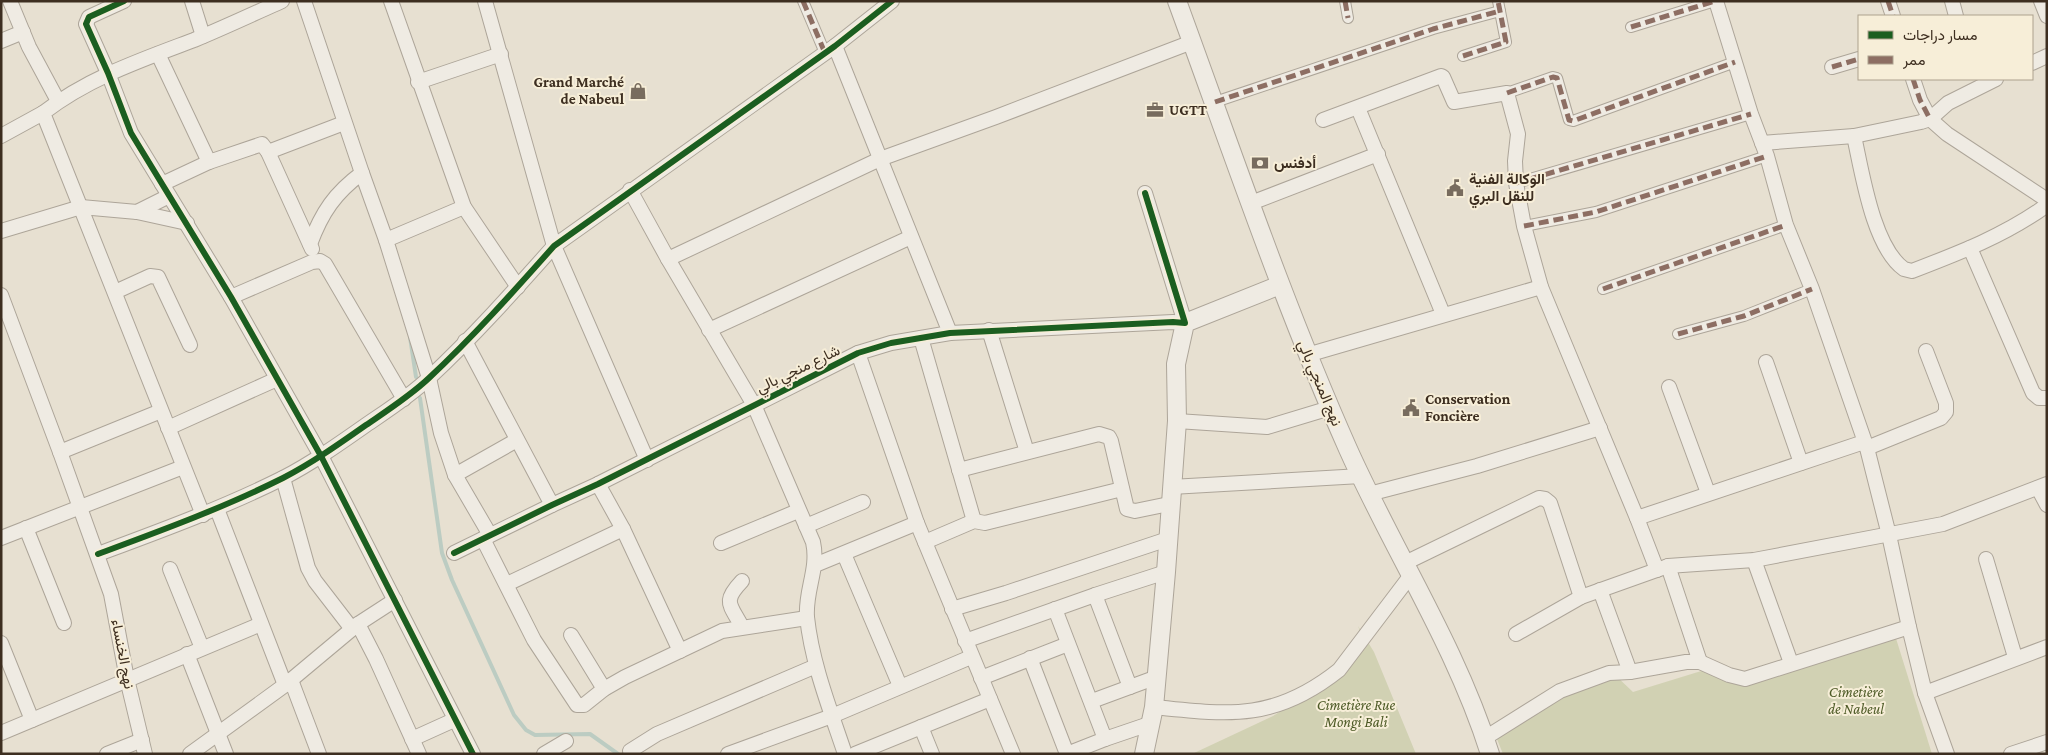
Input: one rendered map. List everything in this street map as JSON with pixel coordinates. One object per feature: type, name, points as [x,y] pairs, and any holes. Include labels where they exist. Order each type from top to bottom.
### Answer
[{"type":"street","points":[[10,1],[29,48],[58,101]]},
{"type":"street","points":[[192,1],[203,36]]},
{"type":"street","points":[[1,136],[43,113],[58,101],[108,72],[203,36],[282,1]]},
{"type":"street","points":[[304,1],[344,123],[386,240],[429,378],[441,433],[455,475],[487,537],[506,584],[534,640],[577,705],[584,705],[604,689],[625,677],[722,630],[807,618]]},
{"type":"street","points":[[391,1],[464,208],[518,287]]},
{"type":"street","points":[[485,1],[554,246],[647,460]]},
{"type":"street","points":[[803,1],[830,50],[880,159],[950,333]]},
{"type":"street","points":[[98,554],[203,515],[283,478],[322,456],[404,399],[429,378],[518,287],[554,246],[630,190],[830,50],[892,1]]},
{"type":"street","name":"نهج المنجي بالي","points":[[1177,1],[1307,355],[1360,476],[1445,640],[1488,746]]},
{"type":"street","points":[[1345,1],[1348,18]]},
{"type":"street","points":[[1631,26],[1715,1],[1751,114],[1767,156],[1786,225],[1812,289],[1850,394],[1866,445],[1890,535],[1925,693],[1947,754]]},
{"type":"street","points":[[1888,1],[1893,15]]},
{"type":"street","points":[[1952,1],[1956,15]]},
{"type":"street","points":[[2041,1],[2047,16]]},
{"type":"street","points":[[115,3],[89,16],[86,21],[131,133],[231,297],[322,456],[454,720],[473,754]]},
{"type":"street","points":[[1215,102],[1499,6],[1506,42],[1463,56]]},
{"type":"street","points":[[1,40],[23,32]]},
{"type":"street","points":[[668,259],[880,159],[1192,42]]},
{"type":"street","points":[[158,54],[209,162]]},
{"type":"street","points":[[418,82],[501,54]]},
{"type":"street","points":[[2033,63],[2047,56]]},
{"type":"street","points":[[1832,67],[1858,59]]},
{"type":"street","points":[[1323,120],[1442,76],[1454,102],[1507,93],[1553,77],[1557,78],[1569,120],[1573,121],[1735,62]]},
{"type":"street","points":[[1913,80],[1920,100],[1930,119],[1947,134],[2047,200]]},
{"type":"street","points":[[1762,143],[1854,136],[1930,119],[1948,103],[1976,83],[1991,80]]},
{"type":"street","points":[[1507,93],[1518,134],[1514,161],[1516,183],[1524,226],[1541,287],[1637,518],[1662,568],[1700,662]]},
{"type":"street","points":[[1358,108],[1443,314]]},
{"type":"street","points":[[43,113],[203,515]]},
{"type":"street","points":[[1516,183],[1751,114]]},
{"type":"street","points":[[268,152],[344,123]]},
{"type":"street","points":[[1854,136],[1871,215],[1887,247],[1900,267],[1912,271],[1970,248],[2029,218],[2047,205]]},
{"type":"street","points":[[137,212],[165,190],[209,162],[262,144],[268,152],[317,261]]},
{"type":"street","points":[[1251,202],[1378,154]]},
{"type":"street","points":[[1524,226],[1596,212],[1767,156]]},
{"type":"street","points":[[310,244],[319,220],[334,199],[349,182],[362,173]]},
{"type":"street","points":[[630,190],[668,259],[754,405],[806,526],[814,547],[815,565],[807,601],[807,618],[816,666],[845,754]]},
{"type":"street","points":[[1144,754],[1153,715],[1157,677],[1177,421],[1176,364],[1185,323],[1146,193]]},
{"type":"street","points":[[1,231],[81,207],[137,212],[187,223]]},
{"type":"street","points":[[386,240],[464,208]]},
{"type":"street","points":[[1603,289],[1786,225]]},
{"type":"street","points":[[709,330],[911,237]]},
{"type":"street","points":[[1970,248],[2033,393],[2039,398],[2047,398]]},
{"type":"street","points":[[231,297],[317,261],[325,264],[404,399]]},
{"type":"street","points":[[115,292],[150,276],[158,277],[190,346]]},
{"type":"street","points":[[1185,323],[1280,285]]},
{"type":"street","points":[[1307,355],[1541,287]]},
{"type":"street","points":[[1678,334],[1744,316],[1812,289]]},
{"type":"street","name":"نهج الخنساء","points":[[1,295],[60,452],[78,507],[98,554],[111,594],[127,679],[143,747]]},
{"type":"street","name":"شارع منجي بالي","points":[[454,553],[647,460],[858,354],[891,343],[950,333],[988,330],[1185,323]]},
{"type":"street","points":[[988,330],[1027,452]]},
{"type":"street","points":[[921,338],[974,521]]},
{"type":"street","points":[[465,341],[552,505]]},
{"type":"street","points":[[1637,518],[1801,463],[1866,445],[1941,418],[1946,412],[1946,403],[1926,351]]},
{"type":"street","points":[[858,354],[917,523],[990,699],[1009,753]]},
{"type":"street","points":[[1766,362],[1801,463]]},
{"type":"street","points":[[168,428],[277,379]]},
{"type":"street","points":[[1669,387],[1708,493]]},
{"type":"street","points":[[1177,421],[1267,427],[1330,408]]},
{"type":"street","points":[[60,452],[161,411]]},
{"type":"street","points":[[1369,494],[1477,466],[1600,428]]},
{"type":"street","points":[[959,470],[1099,434],[1105,435],[1112,441],[1126,506],[1130,511],[1170,496],[1360,476]]},
{"type":"street","points":[[455,475],[518,440]]},
{"type":"street","points":[[1,538],[183,467]]},
{"type":"street","points":[[283,478],[308,568],[315,581],[355,626],[376,659],[419,754]]},
{"type":"street","points":[[598,484],[623,530],[680,651]]},
{"type":"street","points":[[1516,634],[1580,597],[1662,568],[1754,560],[1943,524],[2042,486],[2047,505]]},
{"type":"street","points":[[925,542],[974,521],[985,523],[1122,488]]},
{"type":"street","points":[[1030,658],[1066,754],[1105,739],[1153,715],[1204,712],[1238,713],[1268,709],[1294,700],[1327,680],[1339,670],[1408,569],[1539,498],[1545,499],[1550,503],[1580,597]]},
{"type":"street","points":[[806,526],[863,502]]},
{"type":"street","points":[[217,509],[261,624],[319,754]]},
{"type":"street","points":[[721,543],[798,510]]},
{"type":"street","points":[[815,565],[917,523]]},
{"type":"street","points":[[26,528],[64,623]]},
{"type":"street","points":[[506,584],[623,530]]},
{"type":"street","points":[[952,609],[1168,539]]},
{"type":"street","points":[[844,554],[900,686]]},
{"type":"street","points":[[1986,559],[2016,657]]},
{"type":"street","points":[[1754,560],[1791,663]]},
{"type":"street","points":[[170,568],[202,648]]},
{"type":"street","points":[[965,641],[1166,572]]},
{"type":"street","points":[[742,581],[731,592],[729,600],[742,627]]},
{"type":"street","points":[[1600,590],[1630,672]]},
{"type":"street","points":[[1095,595],[1130,687]]},
{"type":"street","points":[[190,754],[288,683],[355,626],[395,600]]},
{"type":"street","points":[[1055,609],[1105,739]]},
{"type":"street","points":[[1,733],[261,624]]},
{"type":"street","points":[[1488,746],[1560,691],[1609,673],[1630,672],[1686,662],[1700,662],[1729,675],[1745,679],[1909,627]]},
{"type":"street","points":[[571,635],[604,689]]},
{"type":"street","points":[[1,642],[32,720]]},
{"type":"street","points":[[981,678],[1068,644]]},
{"type":"street","points":[[1925,693],[2016,657],[2047,647]]},
{"type":"street","points":[[188,654],[226,754]]},
{"type":"street","points":[[728,754],[832,716],[971,657]]},
{"type":"street","points":[[630,751],[657,734],[816,666]]},
{"type":"street","points":[[1092,702],[1157,677]]},
{"type":"street","points":[[855,754],[885,748],[921,727],[990,699]]},
{"type":"street","points":[[412,739],[454,720]]},
{"type":"street","points":[[921,727],[932,754]]},
{"type":"street","points":[[544,754],[566,741]]},
{"type":"street","points":[[2011,754],[2047,742]]},
{"type":"street","points":[[107,754],[143,747]]},
{"type":"green space","name":"Cimetière Rue Mongi Bali","points":[[1358,626],[1374,652],[1416,754],[1192,754],[1273,716],[1336,677],[1366,647]]},
{"type":"green space","name":"Cimetière de Nabeul","points":[[1894,632],[1932,754],[1503,754],[1495,734],[1571,688],[1614,674],[1633,692],[1711,668],[1741,682]]},
{"type":"waterway","points":[[410,337],[416,377]]},
{"type":"waterway","points":[[420,398],[442,553],[452,580],[514,715],[526,730],[535,735],[590,734],[618,754]]},
{"type":"marked path","points":[[803,1],[825,53]]},
{"type":"marked path","points":[[1345,1],[1348,18]]},
{"type":"marked path","points":[[1463,56],[1506,42],[1498,1]]},
{"type":"marked path","points":[[1631,27],[1715,1]]},
{"type":"marked path","points":[[1888,1],[1893,15]]},
{"type":"marked path","points":[[1215,102],[1433,29],[1500,11]]},
{"type":"marked path","points":[[1832,67],[1858,59]]},
{"type":"marked path","points":[[1507,93],[1553,77],[1557,78],[1569,120],[1573,121],[1735,62]]},
{"type":"marked path","points":[[1913,80],[1920,100],[1930,119]]},
{"type":"marked path","points":[[1516,183],[1751,114]]},
{"type":"marked path","points":[[1524,226],[1596,212],[1767,156]]},
{"type":"marked path","points":[[1603,289],[1786,225]]},
{"type":"marked path","points":[[1678,334],[1744,316],[1812,289]]},
{"type":"cycle path","points":[[124,1],[89,17],[86,24],[108,73],[131,133],[231,297],[321,456],[473,754]]},
{"type":"cycle path","points":[[98,554],[168,528],[283,478],[325,453],[407,397],[422,385],[493,314],[554,246],[835,46],[892,1]]},
{"type":"cycle path","points":[[454,553],[598,484],[858,353],[891,343],[950,333],[1173,322],[1185,323],[1145,193]]},
{"type":"place","name":"Grand Marché de Nabeul","points":[[638,91]]},
{"type":"place","name":"UGTT","points":[[1155,110]]},
{"type":"place","name":"أدفنس","points":[[1260,163]]},
{"type":"place","name":"الوكالة الفنية للنقل البري","points":[[1455,188]]},
{"type":"place","name":"Conservation Foncière","points":[[1411,408]]}]
